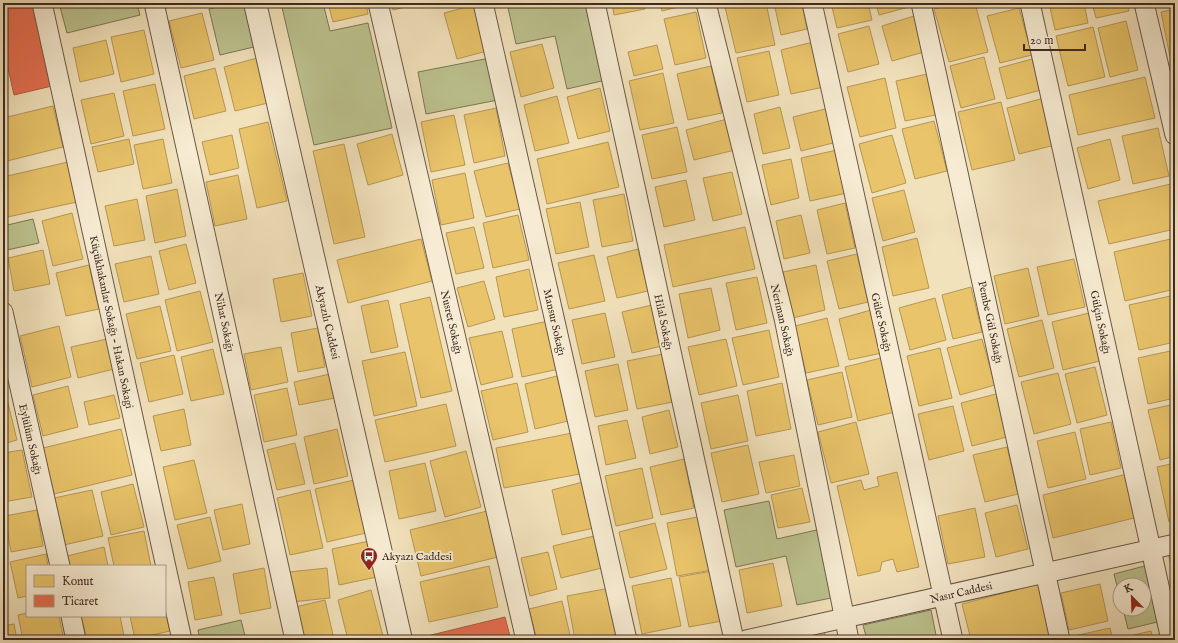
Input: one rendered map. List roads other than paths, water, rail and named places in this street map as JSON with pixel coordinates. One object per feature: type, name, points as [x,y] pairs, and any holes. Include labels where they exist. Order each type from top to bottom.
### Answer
[{"type":"street","name":"Küçükhakanlar Sokağı - Hakan Sokagi","points":[[42,3],[166,565]]},
{"type":"street","name":"Nihat Sokağı","points":[[154,3],[295,640]]},
{"type":"street","name":"Akyazılı Caddesi","points":[[255,3],[401,640]]},
{"type":"street","name":"Nusret Sokağı","points":[[378,3],[526,640]]},
{"type":"street","name":"Mansur Sokağı","points":[[483,3],[627,640]]},
{"type":"street","name":"Hilal Sokağı","points":[[595,3],[734,640]]},
{"type":"street","name":"Neriman Sokağı","points":[[706,3],[784,318],[849,640]]},
{"type":"street","name":"Güler Sokağı","points":[[812,3],[953,640]]},
{"type":"street","name":"Pembe Gül Sokağı","points":[[921,3],[1060,640]]},
{"type":"street","name":"Gülçin Sokağı","points":[[1030,3],[1171,640]]},
{"type":"street","points":[[1144,3],[1175,134]]},
{"type":"street","name":"Eylülüm Sokağı","points":[[3,312],[60,565]]},
{"type":"street","name":"Nasır Caddesi","points":[[746,640],[1175,544]]},
{"type":"street","name":"Küçükhakanlar Sokağı - Hakan Sokagi","points":[[166,567],[182,640]]},
{"type":"street","points":[[71,617],[76,640]]},
{"type":"place","name":"Akyazı Caddesi","points":[[369,571]]}]
